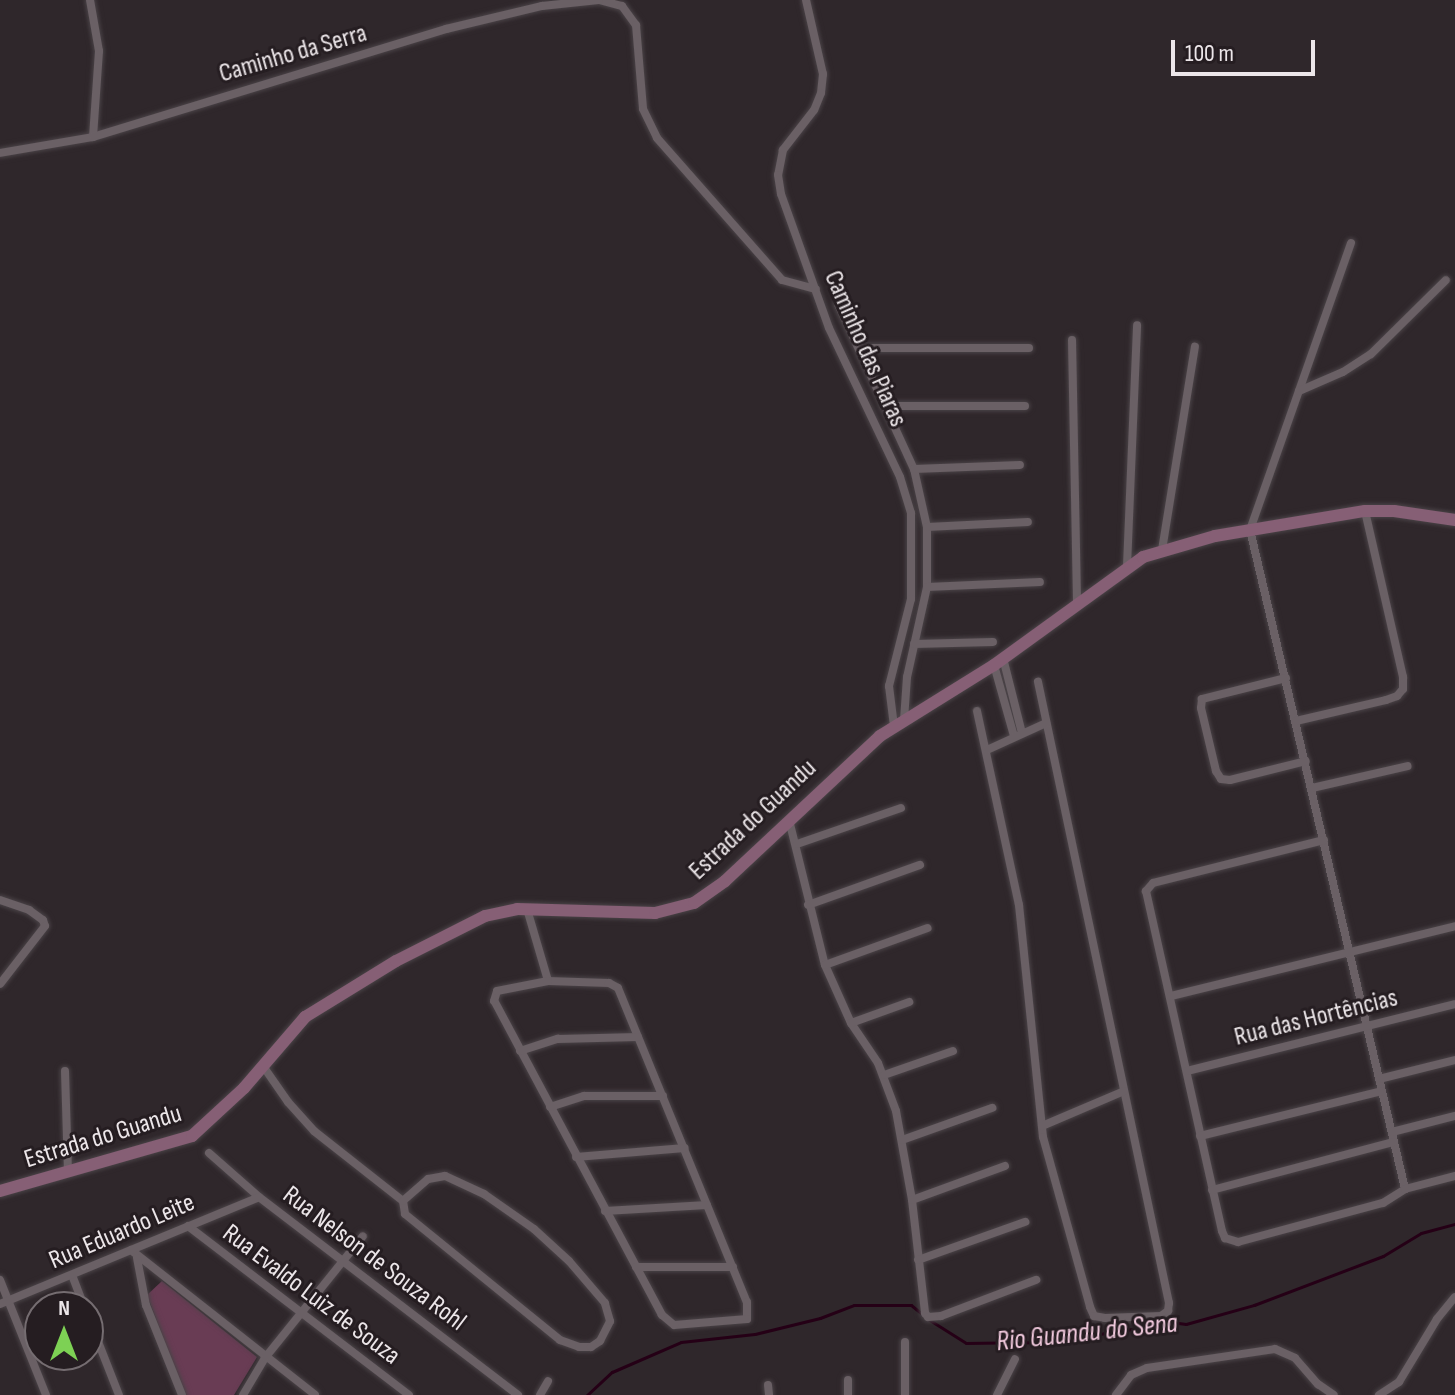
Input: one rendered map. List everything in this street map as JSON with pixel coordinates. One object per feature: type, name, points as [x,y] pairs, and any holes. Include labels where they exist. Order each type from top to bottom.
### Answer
[{"type":"street","points":[[90,0],[99,51],[93,137]]},
{"type":"street","name":"Caminho da Serra","points":[[0,153],[93,137],[446,29],[542,6],[599,0],[612,2],[629,12]]},
{"type":"street","points":[[633,0],[629,12],[640,37],[641,92],[651,130],[782,280],[816,289]]},
{"type":"street","name":"Caminho das Piaras","points":[[806,0],[823,74],[821,93],[814,110],[783,150],[778,175],[781,194],[829,328],[900,477],[911,513],[911,599],[889,686],[899,723]]},
{"type":"street","points":[[1351,243],[1250,530],[1405,1189]]},
{"type":"street","points":[[1299,391],[1343,372],[1371,354],[1446,280]]},
{"type":"street","points":[[838,304],[914,469],[927,527],[927,587],[899,723]]},
{"type":"street","points":[[1127,566],[1137,325]]},
{"type":"street","points":[[1072,340],[1077,606]]},
{"type":"street","points":[[1162,550],[1195,347]]},
{"type":"street","points":[[859,348],[1029,348]]},
{"type":"street","points":[[884,406],[1025,406]]},
{"type":"street","points":[[914,469],[1020,465]]},
{"type":"street","points":[[1296,721],[1386,700],[1397,696],[1403,689],[1403,677],[1365,511]]},
{"type":"street","name":"Estrada do Guandu","points":[[0,1191],[192,1136],[263,1066],[305,1017],[340,993],[485,916],[527,909],[655,913],[681,908],[715,890],[847,763],[899,723],[998,662],[1127,566],[1162,550],[1250,530],[1365,511],[1394,511],[1455,520]]},
{"type":"street","points":[[927,527],[1028,522]]},
{"type":"street","points":[[927,587],[1040,582]]},
{"type":"street","points":[[914,644],[993,642]]},
{"type":"street","points":[[998,662],[1018,734]]},
{"type":"street","points":[[1286,678],[1201,701],[1216,771],[1221,779],[1230,780],[1306,761]]},
{"type":"street","points":[[977,711],[1019,905],[1042,1126],[1051,1170],[1092,1312],[1105,1318],[1161,1316],[1168,1311],[1169,1303],[1038,682]]},
{"type":"street","points":[[987,750],[1046,723]]},
{"type":"street","points":[[1312,788],[1408,766]]},
{"type":"street","points":[[797,844],[901,808]]},
{"type":"street","points":[[789,820],[825,965],[851,1023],[884,1075],[902,1140],[925,1313],[933,1318],[1036,1280]]},
{"type":"street","points":[[1324,840],[1148,887],[1146,896],[1225,1238],[1238,1242],[1383,1203],[1405,1189],[1455,1176]]},
{"type":"street","points":[[808,905],[920,865]]},
{"type":"street","points":[[0,900],[29,910],[43,920],[45,926],[0,984]]},
{"type":"street","points":[[527,909],[548,981]]},
{"type":"street","points":[[1171,996],[1455,926]]},
{"type":"street","points":[[825,965],[928,928]]},
{"type":"street","points":[[548,981],[616,985],[747,1302],[747,1319],[674,1325],[662,1315],[499,1013],[497,991],[548,981]]},
{"type":"street","points":[[851,1023],[909,1002]]},
{"type":"street","name":"Rua das Hortências","points":[[1187,1071],[1455,1004]]},
{"type":"street","points":[[520,1051],[558,1039],[638,1037]]},
{"type":"street","points":[[884,1075],[953,1051]]},
{"type":"street","points":[[1379,1079],[1455,1060]]},
{"type":"street","points":[[263,1066],[288,1102],[314,1131],[403,1201],[405,1214],[560,1340],[579,1347],[591,1347],[600,1341],[610,1321],[605,1303],[569,1261],[534,1229],[484,1194],[445,1176],[428,1179],[403,1201]]},
{"type":"street","points":[[65,1071],[68,1170]]},
{"type":"street","points":[[1042,1126],[1124,1091]]},
{"type":"street","points":[[1200,1136],[1382,1091]]},
{"type":"street","points":[[550,1107],[584,1096],[663,1096]]},
{"type":"street","points":[[902,1140],[992,1108]]},
{"type":"street","points":[[1392,1132],[1455,1116]]},
{"type":"street","points":[[1212,1190],[1394,1142]]},
{"type":"street","points":[[576,1157],[685,1148]]},
{"type":"street","name":"Rua Nelson de Souza Rohl","points":[[209,1153],[259,1197],[518,1395]]},
{"type":"street","points":[[912,1200],[1005,1166]]},
{"type":"street","name":"Rua Eduardo Leite","points":[[4,1302],[259,1197]]},
{"type":"street","points":[[605,1211],[707,1205]]},
{"type":"street","points":[[918,1260],[1025,1222]]},
{"type":"street","name":"Rua Evaldo Luiz de Souza","points":[[188,1226],[409,1395]]},
{"type":"street","points":[[243,1395],[265,1358],[363,1236]]},
{"type":"street","points":[[131,1250],[137,1258],[315,1395]]},
{"type":"street","points":[[137,1258],[140,1284],[182,1395]]},
{"type":"street","points":[[636,1267],[733,1267]]},
{"type":"street","points":[[72,1275],[78,1291]]},
{"type":"street","points":[[0,1280],[4,1302],[46,1395]]},
{"type":"street","points":[[1379,1395],[1399,1382],[1437,1319],[1455,1297]]},
{"type":"street","points":[[905,1342],[905,1395]]},
{"type":"street","points":[[1116,1395],[1131,1375],[1147,1368],[1275,1349],[1295,1358],[1334,1395]]},
{"type":"street","points":[[104,1357],[119,1395]]},
{"type":"street","points":[[997,1395],[1015,1359]]},
{"type":"street","points":[[848,1380],[848,1395]]},
{"type":"street","points":[[540,1395],[548,1381]]},
{"type":"shaded area","points":[[162,1281],[257,1357],[234,1395],[185,1395],[147,1295]]},
{"type":"waterway","name":"Rio Guandu do Sena","points":[[928,1319],[966,1343],[1046,1342],[1146,1327],[1164,1321],[1186,1324],[1254,1305],[1383,1256],[1421,1233],[1455,1224]]},
{"type":"waterway","name":"Rio Guandu do Sena","points":[[587,1395],[612,1372],[681,1342],[755,1334],[820,1318],[854,1305],[911,1305],[922,1314]]}]
